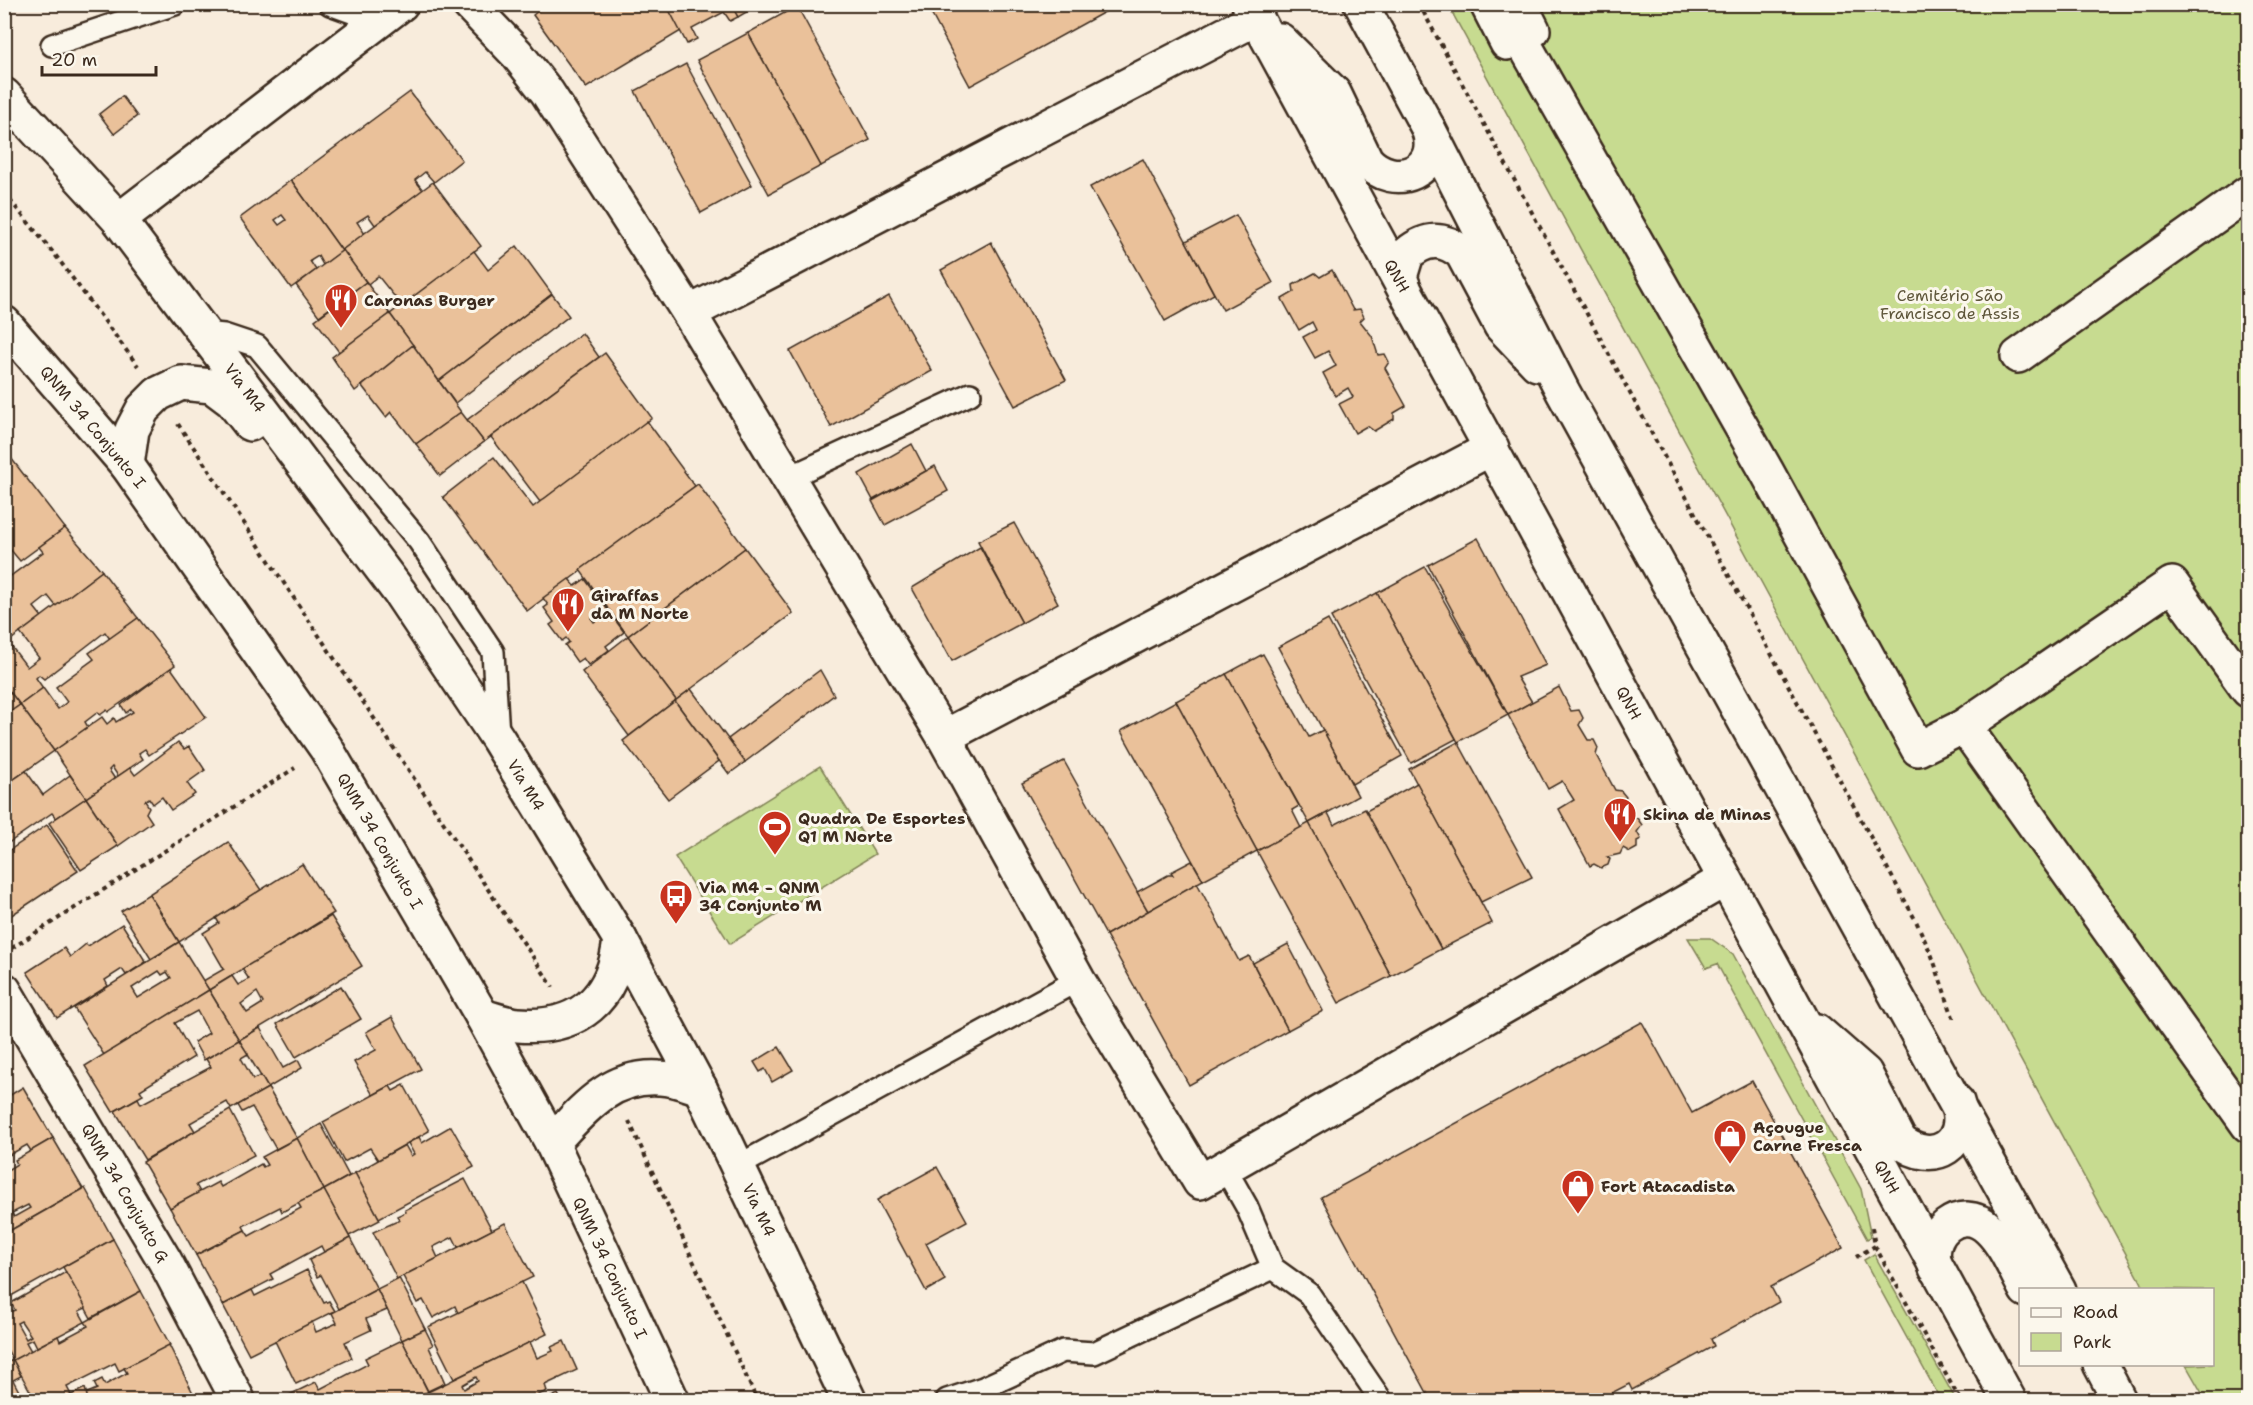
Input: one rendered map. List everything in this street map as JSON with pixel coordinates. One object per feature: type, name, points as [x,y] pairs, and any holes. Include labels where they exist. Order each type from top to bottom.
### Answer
[{"type":"street","points":[[469,4],[517,54],[547,92],[689,313],[944,737],[1078,980],[1200,1182],[1724,880]]},
{"type":"street","points":[[1361,4],[1428,128],[1563,392],[2058,1288]]},
{"type":"street","points":[[1487,4],[1507,43],[1533,30],[1520,4]]},
{"type":"street","points":[[689,313],[1253,11],[1334,93],[1366,160],[1374,169],[1395,177],[1417,170],[1431,151],[1432,139],[1428,128]]},
{"type":"street","name":"QNH","points":[[1253,11],[2009,1401]]},
{"type":"street","points":[[119,220],[391,13]]},
{"type":"street","points":[[1520,37],[1767,472],[1918,749],[1964,726],[2172,584],[2248,690]]},
{"type":"street","name":"Via M4","points":[[4,95],[119,220],[400,593],[498,739],[620,939],[700,1088],[849,1401]]},
{"type":"street","points":[[2018,356],[2248,193]]},
{"type":"street","points":[[1404,288],[1400,277],[1407,254],[1427,241],[1452,244],[1462,253],[1501,326],[1563,392]]},
{"type":"street","name":"QNM 34 Conjunto I","points":[[6,329],[127,465],[326,748],[482,1016],[552,1143],[672,1401]]},
{"type":"street","points":[[127,465],[132,430],[143,409],[158,394],[181,383],[212,386],[232,401],[331,530],[400,593]]},
{"type":"street","points":[[944,737],[1492,448]]},
{"type":"street","points":[[1964,726],[2248,1125]]},
{"type":"street","points":[[482,1016],[516,1025],[545,1024],[574,1018],[594,1004],[610,983],[618,963],[620,939]]},
{"type":"street","name":"QNM 34 Conjunto G","points":[[4,990],[165,1261],[238,1401]]},
{"type":"street","points":[[1800,1016],[1865,1073],[1900,1141],[1908,1148],[1930,1153],[1951,1144],[1961,1124],[1957,1102]]},
{"type":"street","points":[[552,1143],[593,1099],[613,1087],[637,1079],[660,1078],[700,1088]]},
{"type":"street","points":[[1936,1268],[1932,1248],[1942,1229],[1964,1219],[1976,1220],[1988,1227],[1997,1238],[2025,1288]]},
{"type":"street","points":[[2101,1367],[2119,1401]]},
{"type":"lane","points":[[52,45],[175,4]]},
{"type":"lane","points":[[330,4],[391,13]]},
{"type":"lane","points":[[204,333],[224,335],[256,346],[419,542],[493,652],[498,739]]},
{"type":"lane","points":[[788,478],[970,394]]},
{"type":"lane","points":[[738,1166],[1078,980]]},
{"type":"lane","points":[[1225,1168],[1247,1207],[1273,1268],[1309,1294],[1381,1401]]},
{"type":"lane","points":[[947,1401],[983,1388],[1063,1351],[1094,1353],[1273,1268]]},
{"type":"path","points":[[1419,4],[1916,921],[1932,956],[1955,1024]]},
{"type":"path","points":[[4,193],[56,256],[158,394],[574,1018]]},
{"type":"path","points":[[4,953],[326,748]]},
{"type":"path","points":[[613,1087],[757,1401]]},
{"type":"path","points":[[1856,1257],[1875,1246]]},
{"type":"green space","name":"Cemitério São Francisco de Assis","points":[[1448,5],[2248,5],[2248,1400],[2206,1400],[2187,1366],[2214,1366],[2214,1288],[2144,1288]]},
{"type":"green space","name":"Quadra De Esportes Q1 M Norte","points":[[820,766],[875,854],[730,944],[675,857]]},
{"type":"green space","points":[[1688,938],[1710,938],[1733,954],[1861,1189],[1871,1237],[1867,1239],[1717,964],[1706,968]]},
{"type":"green space","points":[[1874,1254],[1956,1400],[1941,1400],[1864,1260]]},
{"type":"building","points":[[546,4],[666,4],[681,31],[586,88],[533,15]]},
{"type":"building","points":[[666,4],[731,4],[738,17],[730,21],[724,12],[692,29],[697,39],[687,44]]},
{"type":"building","points":[[731,4],[760,4],[738,17]]},
{"type":"building","points":[[926,4],[1119,4],[970,86]]},
{"type":"building","points":[[797,6],[870,140],[821,166],[748,33]]},
{"type":"building","points":[[748,33],[821,166],[769,194],[697,60]]},
{"type":"building","points":[[686,64],[752,185],[701,213],[635,91]]},
{"type":"building","points":[[410,92],[462,160],[434,182],[425,172],[415,180],[423,190],[375,225],[368,215],[357,222],[365,234],[342,251],[291,180]]},
{"type":"building","points":[[122,96],[137,116],[114,134],[99,114]]},
{"type":"building","points":[[1143,159],[1214,294],[1165,321],[1090,187]]},
{"type":"building","points":[[291,180],[342,251],[323,265],[318,256],[310,261],[316,270],[291,288],[240,218]],"holes":[[[282,215],[286,220],[279,225],[275,220]]]},
{"type":"building","points":[[433,182],[481,246],[402,306],[378,276],[368,284],[342,250]]},
{"type":"building","points":[[1236,215],[1273,283],[1223,310],[1186,241]]},
{"type":"building","points":[[991,242],[1066,380],[1015,406],[941,270]]},
{"type":"building","points":[[517,246],[552,294],[439,381],[390,314],[474,251],[488,270]]},
{"type":"building","points":[[343,250],[366,282],[319,316],[296,285]]},
{"type":"building","points":[[1332,270],[1353,310],[1360,309],[1364,317],[1360,321],[1372,336],[1378,355],[1385,354],[1389,362],[1385,368],[1406,406],[1394,413],[1394,419],[1374,431],[1367,426],[1355,433],[1339,404],[1353,397],[1348,388],[1335,396],[1323,373],[1336,366],[1328,351],[1315,358],[1303,337],[1316,330],[1312,322],[1299,330],[1282,299],[1294,292],[1293,285],[1315,273],[1320,277]]},
{"type":"building","points":[[366,282],[390,314],[339,352],[315,320]]},
{"type":"building","points":[[552,294],[569,316],[455,403],[439,381]]},
{"type":"building","points":[[889,296],[932,371],[831,427],[790,351]]},
{"type":"building","points":[[390,314],[413,345],[355,391],[332,357]]},
{"type":"building","points":[[582,333],[599,357],[484,442],[467,420]]},
{"type":"building","points":[[413,345],[461,412],[416,444],[391,412],[386,417],[362,386]]},
{"type":"building","points":[[605,353],[652,418],[540,502],[491,437]]},
{"type":"building","points":[[461,412],[484,442],[440,476],[416,444]]},
{"type":"building","points":[[647,421],[695,486],[527,611],[443,497],[494,457],[533,507]]},
{"type":"building","points":[[912,444],[926,471],[873,500],[859,474]]},
{"type":"building","points":[[4,449],[65,528],[20,561],[4,542]]},
{"type":"building","points":[[935,466],[948,491],[885,525],[872,501]]},
{"type":"building","points":[[698,484],[745,548],[628,636],[580,570]]},
{"type":"building","points":[[1014,523],[1058,603],[1022,623],[978,541]]},
{"type":"building","points":[[65,528],[102,571],[56,606],[48,596],[34,607],[42,617],[12,639],[9,636],[4,639],[4,581],[43,552],[39,547]]},
{"type":"building","points":[[1478,538],[1546,665],[1517,677],[1532,702],[1508,715],[1428,565]]},
{"type":"building","points":[[980,547],[1022,623],[952,661],[912,588]]},
{"type":"building","points":[[745,548],[793,613],[676,700],[628,636]]},
{"type":"building","points":[[1425,567],[1508,715],[1458,742],[1377,593]]},
{"type":"building","points":[[102,571],[138,618],[110,639],[105,632],[44,679],[39,675],[36,678],[43,688],[20,705],[4,684],[4,645],[8,642],[27,667],[39,658],[20,633]]},
{"type":"building","points":[[569,579],[575,586],[585,579],[624,632],[606,646],[609,650],[588,665],[583,658],[577,662],[565,645],[569,642],[566,638],[562,641],[550,625],[554,622],[544,608],[548,605],[543,598]],"holes":[[[597,614],[600,618],[594,622],[591,618]]]},
{"type":"building","points":[[1377,593],[1456,739],[1411,763],[1331,617]]},
{"type":"building","points":[[138,618],[175,665],[108,712],[107,710],[100,715],[98,712],[85,722],[88,727],[54,751],[20,705],[43,688],[58,709],[67,702],[56,687],[94,659],[89,653]]},
{"type":"building","points":[[1328,620],[1402,756],[1352,784],[1278,647]]},
{"type":"building","points":[[628,636],[676,700],[629,736],[582,672]]},
{"type":"building","points":[[1263,654],[1309,737],[1323,730],[1358,796],[1309,823],[1226,674]]},
{"type":"building","points":[[171,668],[206,717],[149,755],[145,749],[139,753],[143,759],[118,776],[112,767],[109,770],[115,779],[86,798],[54,751],[102,717],[107,724],[114,718],[116,722],[133,712],[131,709],[126,713],[121,705]]},
{"type":"building","points":[[820,670],[834,695],[745,762],[728,739]]},
{"type":"building","points":[[1226,674],[1299,806],[1292,810],[1301,828],[1257,851],[1176,701]]},
{"type":"building","points":[[4,684],[20,705],[4,716]]},
{"type":"building","points":[[1559,687],[1571,711],[1579,710],[1583,718],[1579,725],[1588,740],[1594,740],[1598,748],[1596,755],[1615,790],[1621,791],[1626,797],[1622,803],[1630,818],[1637,818],[1642,825],[1637,832],[1641,839],[1637,841],[1637,848],[1630,852],[1623,848],[1620,854],[1607,857],[1610,859],[1608,865],[1601,868],[1594,864],[1590,866],[1559,809],[1574,800],[1562,781],[1548,789],[1508,715]]},
{"type":"building","points":[[691,689],[745,762],[729,774],[675,701]]},
{"type":"building","points":[[675,701],[719,761],[668,799],[623,741]]},
{"type":"building","points":[[1176,701],[1257,851],[1203,880],[1121,731]]},
{"type":"building","points":[[20,705],[54,751],[4,786],[4,716]]},
{"type":"building","points":[[178,742],[184,749],[189,746],[205,770],[187,783],[195,794],[171,810],[162,797],[153,804],[149,798],[145,801],[149,807],[146,813],[152,822],[118,846],[86,798],[130,768],[135,775]]},
{"type":"building","points":[[1458,742],[1532,877],[1481,902],[1409,769]]},
{"type":"building","points":[[1064,761],[1148,911],[1106,935],[1022,783]]},
{"type":"building","points":[[26,771],[43,795],[70,775],[86,798],[56,818],[52,813],[4,846],[4,786]]},
{"type":"building","points":[[1417,783],[1492,923],[1441,949],[1366,811]]},
{"type":"building","points":[[86,798],[118,846],[81,870],[49,823]]},
{"type":"building","points":[[1365,809],[1441,949],[1391,976],[1309,823],[1328,813],[1334,825]]},
{"type":"building","points":[[1309,823],[1391,976],[1339,1003],[1257,851]]},
{"type":"building","points":[[47,825],[78,871],[4,920],[4,854]]},
{"type":"building","points":[[228,842],[261,890],[179,942],[149,894]]},
{"type":"building","points":[[1192,861],[1203,880],[1148,911],[1137,892],[1168,875],[1173,875],[1171,872]]},
{"type":"building","points":[[302,864],[334,913],[209,990],[203,981],[224,969],[203,933],[219,923],[216,918]]},
{"type":"building","points":[[1197,883],[1239,961],[1249,956],[1288,1030],[1189,1085],[1106,935]]},
{"type":"building","points":[[149,894],[179,942],[151,959],[121,911]]},
{"type":"building","points":[[331,916],[362,966],[239,1040],[209,990],[232,976],[238,985],[249,979],[242,969]],"holes":[[[257,992],[263,1003],[247,1013],[241,1004]]]},
{"type":"building","points":[[122,924],[146,962],[126,975],[122,969],[105,980],[108,986],[57,1018],[27,972],[64,948],[70,957],[86,944],[88,946]]},
{"type":"building","points":[[179,942],[209,990],[104,1055],[74,1008]],"holes":[[[159,971],[162,975],[167,972],[171,978],[138,998],[132,988]]]},
{"type":"building","points":[[1288,944],[1323,1011],[1288,1030],[1253,963]]},
{"type":"building","points":[[341,986],[361,1019],[296,1057],[277,1024]]},
{"type":"building","points":[[209,990],[239,1040],[204,1060],[194,1042],[209,1033],[197,1011],[175,1023],[194,1057],[140,1090],[143,1095],[113,1112],[85,1066]]},
{"type":"building","points":[[392,1017],[421,1069],[373,1095],[354,1062],[376,1050],[366,1032]]},
{"type":"building","name":"Fort Atacadista","points":[[1642,1022],[1692,1113],[1752,1081],[1843,1248],[1771,1287],[1779,1302],[1711,1339],[1714,1346],[1632,1390],[1629,1384],[1598,1400],[1431,1400],[1321,1197]]},
{"type":"building","points":[[260,1028],[283,1068],[298,1060],[302,1068],[268,1088],[239,1040]]},
{"type":"building","points":[[239,1040],[248,1054],[241,1058],[253,1079],[261,1076],[268,1088],[231,1109],[227,1102],[190,1123],[195,1131],[145,1160],[115,1111],[138,1098],[141,1104],[211,1067],[206,1059]]},
{"type":"building","points":[[779,1047],[793,1070],[772,1082],[765,1069],[760,1072],[754,1062]]},
{"type":"building","points":[[404,1085],[429,1131],[378,1160],[370,1148],[344,1162],[323,1122],[390,1086],[393,1091]]},
{"type":"building","points":[[23,1087],[53,1138],[31,1151],[27,1145],[4,1158],[4,1099]]},
{"type":"building","points":[[268,1088],[297,1138],[276,1149],[252,1107],[242,1112],[238,1105]]},
{"type":"building","points":[[230,1110],[254,1155],[196,1185],[200,1192],[170,1208],[143,1162]]},
{"type":"building","points":[[321,1124],[349,1176],[324,1190],[297,1138]]},
{"type":"building","points":[[451,1126],[474,1167],[379,1218],[355,1173],[405,1145],[411,1156],[414,1154],[408,1143],[419,1137],[422,1143]]},
{"type":"building","points":[[53,1138],[83,1189],[4,1234],[4,1172],[17,1164],[15,1160]],"holes":[[[28,1205],[30,1208],[14,1217],[12,1213]]]},
{"type":"building","points":[[297,1138],[324,1190],[282,1212],[280,1207],[243,1226],[245,1230],[196,1255],[170,1208],[218,1182],[221,1187],[261,1164],[263,1167],[267,1165],[262,1157]]},
{"type":"building","points":[[937,1167],[967,1221],[926,1243],[945,1280],[926,1291],[877,1200]]},
{"type":"building","points":[[355,1173],[380,1220],[349,1236],[324,1190]]},
{"type":"building","points":[[465,1179],[492,1230],[458,1247],[453,1237],[433,1247],[438,1258],[397,1279],[373,1232],[400,1220],[397,1216],[406,1212],[405,1210]]},
{"type":"building","points":[[85,1188],[113,1239],[4,1300],[4,1234]]},
{"type":"building","points":[[324,1190],[350,1238],[324,1252],[321,1246],[270,1274],[273,1279],[223,1305],[196,1255],[245,1230],[249,1236],[301,1208],[298,1203]]},
{"type":"building","points":[[505,1223],[533,1277],[458,1313],[455,1306],[433,1318],[423,1300],[417,1303],[403,1276]]},
{"type":"building","points":[[350,1238],[377,1289],[339,1309],[321,1275],[317,1277],[309,1260]]},
{"type":"building","points":[[113,1239],[141,1291],[91,1318],[63,1267]]},
{"type":"building","points":[[307,1270],[324,1303],[329,1301],[335,1311],[249,1354],[223,1305],[252,1290],[255,1296]]},
{"type":"building","points":[[66,1272],[86,1308],[79,1311],[85,1322],[37,1347],[33,1339],[26,1342],[31,1351],[13,1360],[4,1344],[4,1300],[12,1311],[15,1310],[11,1303]],"holes":[[[21,1321],[31,1336],[26,1339],[17,1323]]]},
{"type":"building","points":[[399,1278],[425,1329],[402,1340],[377,1289]]},
{"type":"building","points":[[522,1282],[547,1334],[454,1379],[428,1327]]},
{"type":"building","points":[[377,1289],[387,1310],[366,1319],[371,1330],[345,1342],[352,1358],[296,1384],[275,1341],[312,1322],[316,1332],[337,1323],[332,1313]]},
{"type":"building","points":[[141,1291],[170,1345],[119,1371],[115,1363],[67,1387],[71,1395],[60,1400],[35,1400],[13,1360],[58,1336],[60,1341],[88,1326],[85,1322]]},
{"type":"building","points":[[425,1329],[433,1345],[429,1347],[445,1383],[428,1391],[402,1340]]},
{"type":"building","points":[[402,1340],[428,1392],[408,1400],[279,1400],[316,1382],[320,1389],[368,1364],[365,1358]]},
{"type":"building","points":[[564,1341],[577,1370],[545,1385],[547,1391],[527,1400],[466,1400],[463,1394],[457,1396],[459,1400],[432,1400],[428,1392],[530,1342],[537,1358],[553,1351],[551,1347]],"holes":[[[476,1377],[478,1381],[464,1389],[462,1385]]]},
{"type":"building","points":[[169,1345],[195,1397],[187,1400],[88,1400],[85,1394],[97,1389],[94,1383],[102,1379],[105,1385],[127,1373],[124,1368]]},
{"type":"building","points":[[13,1360],[21,1376],[13,1380],[22,1397],[30,1392],[35,1400],[4,1400],[4,1364]]},
{"type":"building","points":[[85,1388],[88,1400],[60,1400],[71,1395]]},
{"type":"building","points":[[428,1392],[432,1400],[408,1400]]},
{"type":"building","points":[[558,1394],[561,1400],[545,1400]]},
{"type":"place","name":"Caronas Burger","points":[[341,329]]},
{"type":"place","name":"Giraffas da M Norte","points":[[568,633]]},
{"type":"place","name":"Skina de Minas","points":[[1620,843]]},
{"type":"place","name":"Quadra De Esportes Q1 M Norte","points":[[775,856]]},
{"type":"place","name":"Via M4 - QNM 34 Conjunto M","points":[[676,925]]},
{"type":"place","name":"Açougue Carne Fresca","points":[[1730,1165]]},
{"type":"place","name":"Fort Atacadista","points":[[1578,1215]]}]
